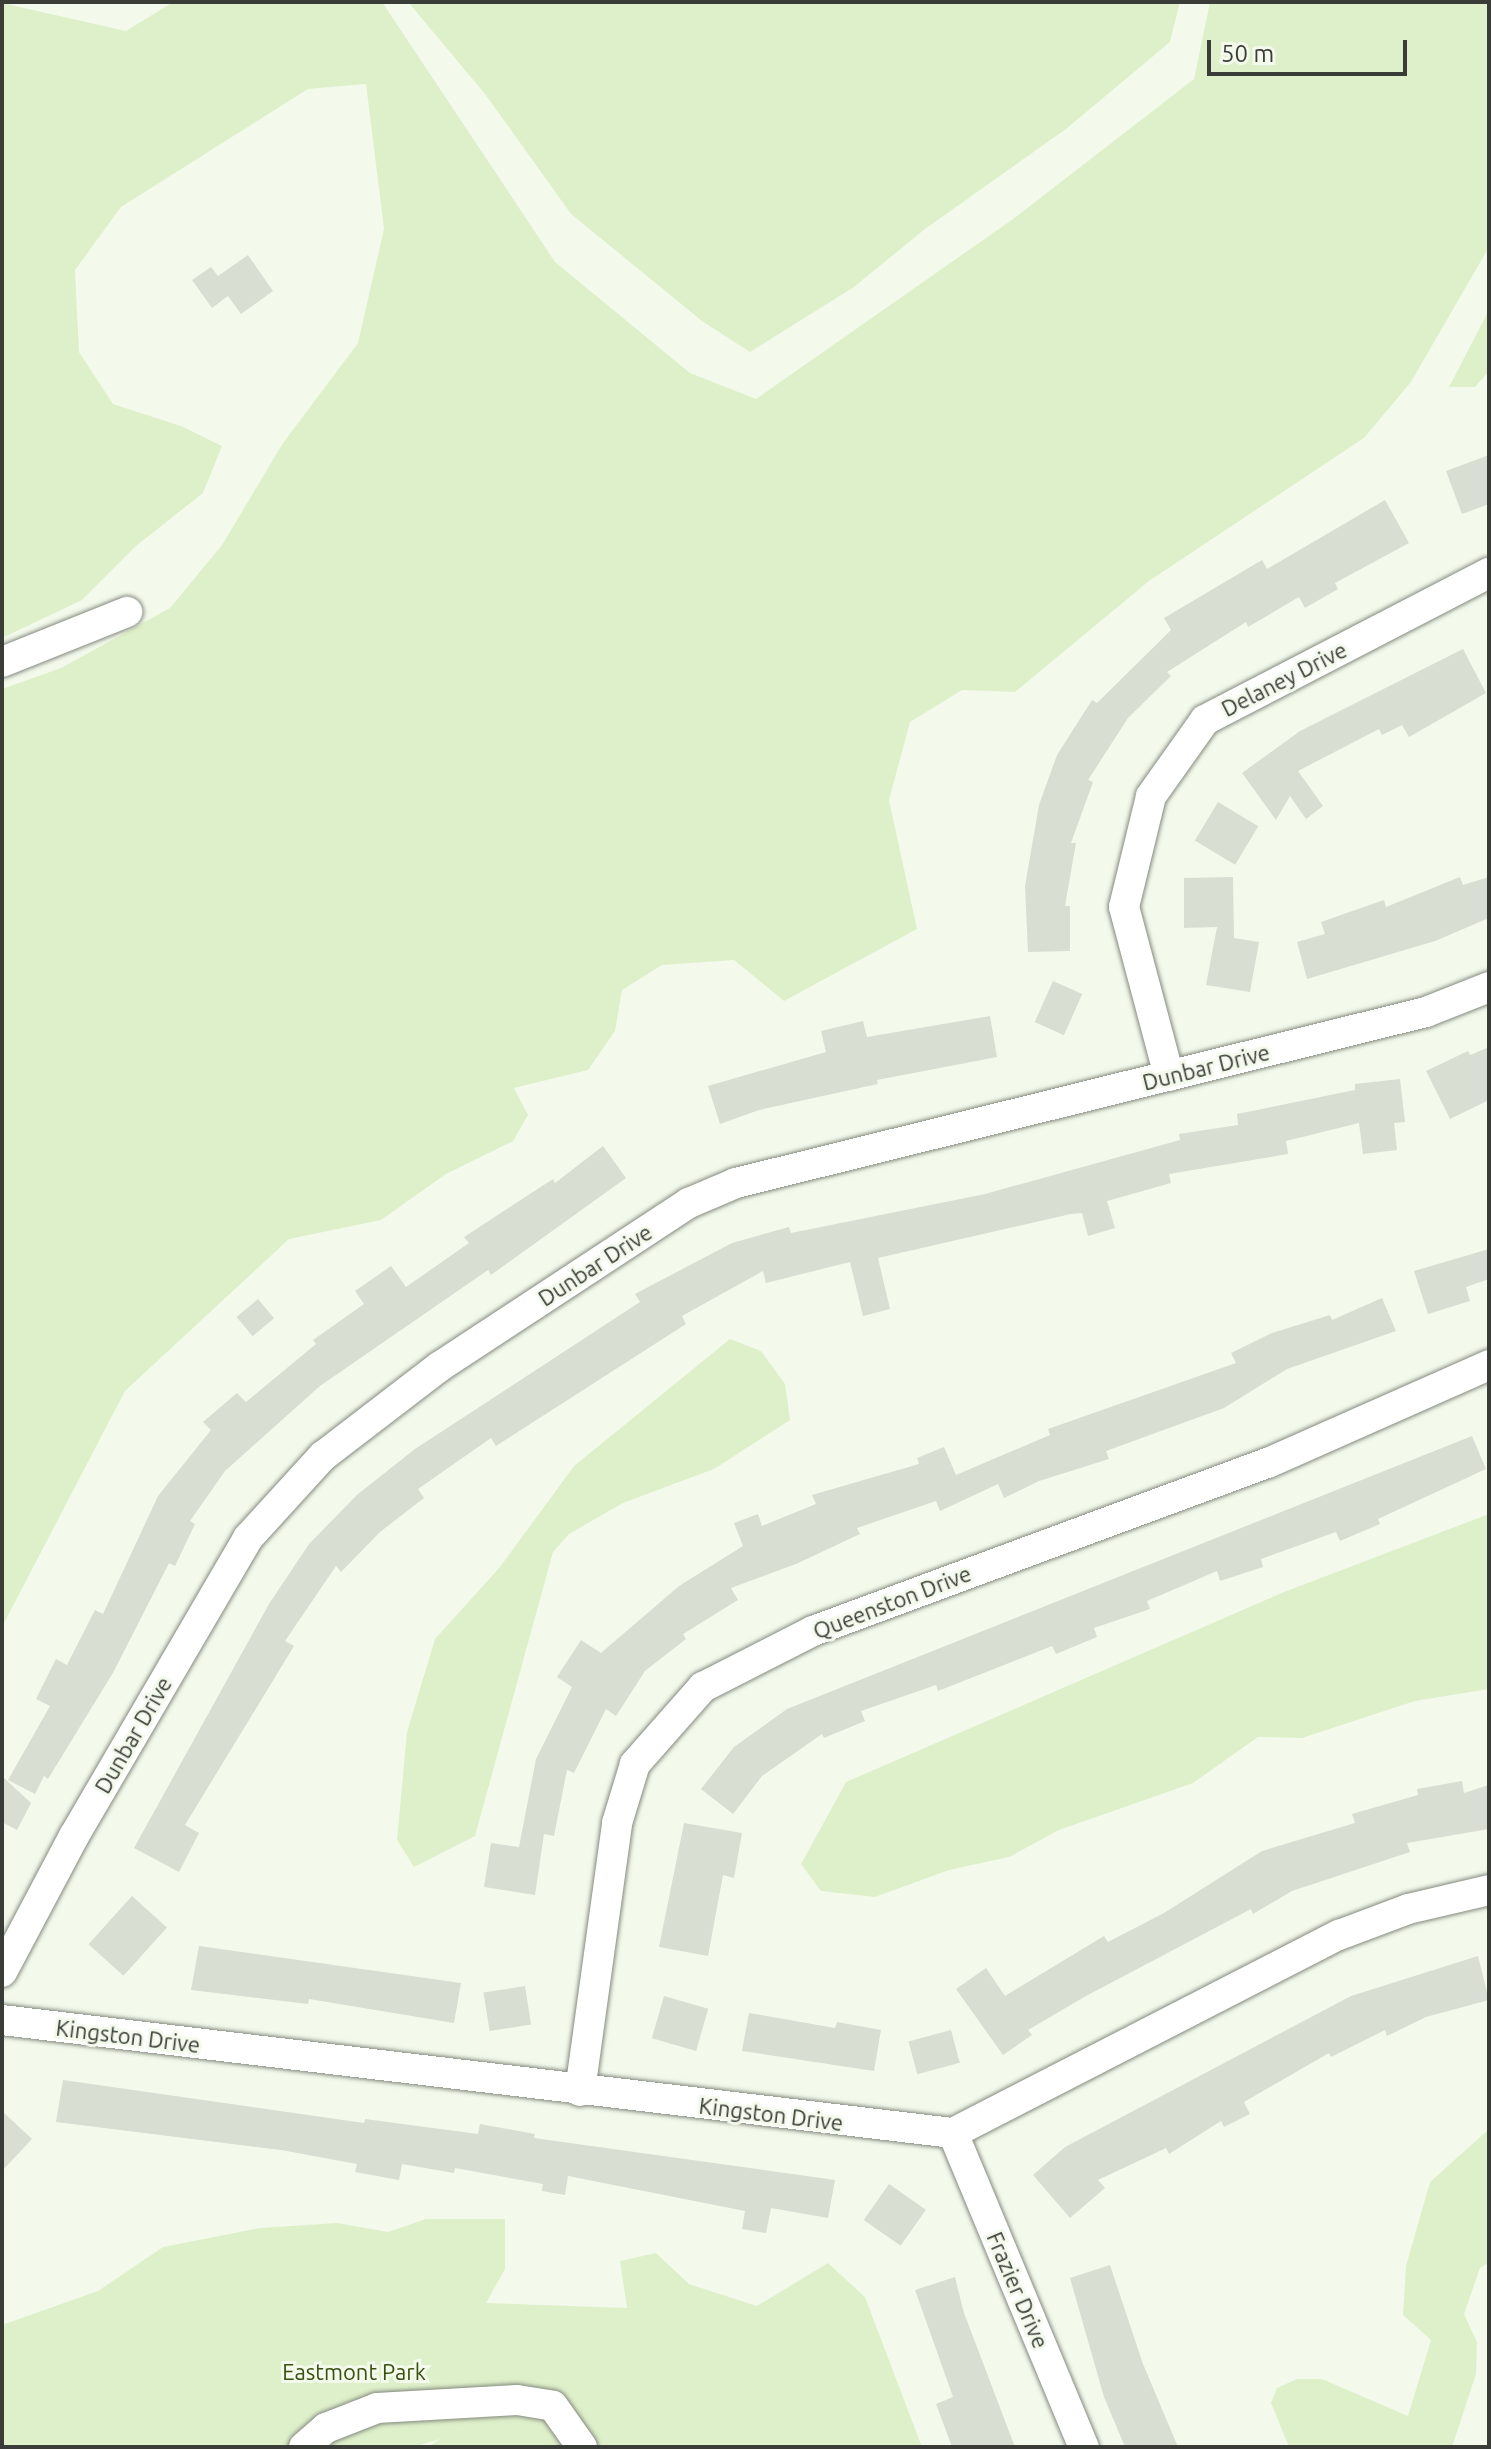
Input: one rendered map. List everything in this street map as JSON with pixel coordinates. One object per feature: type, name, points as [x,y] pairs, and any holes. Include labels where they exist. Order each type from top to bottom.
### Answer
[{"type":"street","name":"Delaney Drive","points":[[1169,1076],[1124,907],[1151,796],[1205,720],[1489,573]]},
{"type":"street","points":[[2,662],[127,612]]},
{"type":"street","name":"Dunbar Drive","points":[[2,1972],[74,1836],[248,1538],[323,1456],[416,1385],[675,1211],[724,1188],[1426,1012],[1489,987]]},
{"type":"street","name":"Queenston Drive","points":[[580,2091],[617,1823],[635,1764],[703,1687],[813,1631],[1268,1463],[1489,1365]]},
{"type":"street","points":[[953,2133],[1339,1935],[1408,1909],[1489,1890]]},
{"type":"street","name":"Kingston Drive","points":[[2,2020],[953,2133]]},
{"type":"street","name":"Frazier Drive","points":[[953,2133],[1084,2447]]},
{"type":"street","points":[[304,2447],[326,2428],[377,2408],[517,2400],[553,2406],[582,2447]]},
{"type":"green space","points":[[173,2],[382,2],[555,262],[690,373],[756,399],[1013,219],[1194,79],[1210,2],[1489,2],[1489,247],[1411,382],[1364,438],[1149,581],[1015,692],[962,690],[910,722],[889,800],[917,929],[784,1001],[734,960],[662,965],[622,990],[615,1031],[588,1070],[514,1088],[528,1115],[513,1141],[446,1174],[381,1220],[289,1239],[125,1391],[2,1627],[2,689],[61,668],[170,608],[222,545],[283,443],[358,343],[384,229],[366,84],[308,89],[121,207],[75,270],[79,352],[113,404],[181,426],[222,446],[203,493],[136,546],[82,600],[2,638],[2,3],[126,31]]},
{"type":"green space","points":[[408,2],[1180,2],[1170,42],[1066,129],[925,229],[854,287],[750,352],[702,321],[571,214],[485,94]]},
{"type":"green space","points":[[1489,310],[1489,371],[1475,387],[1449,387]]},
{"type":"green space","points":[[730,1339],[761,1351],[785,1384],[790,1420],[714,1469],[623,1503],[569,1534],[553,1552],[475,1836],[414,1867],[397,1840],[407,1732],[435,1639],[500,1567],[574,1466]]},
{"type":"green space","points":[[1489,1514],[1489,1689],[1415,1701],[1302,1738],[1258,1737],[1193,1783],[1059,1830],[1009,1857],[949,1870],[875,1897],[821,1891],[801,1864],[846,1782],[1284,1592]]},
{"type":"green space","points":[[1489,2129],[1489,2262],[1480,2268],[1464,2314],[1477,2342],[1476,2374],[1452,2447],[1289,2447],[1271,2403],[1277,2388],[1297,2379],[1322,2379],[1408,2416],[1431,2340],[1403,2315],[1406,2266],[1430,2182]]},
{"type":"green space","name":"Eastmont Park","points":[[426,2219],[505,2219],[505,2269],[486,2303],[627,2308],[620,2261],[656,2253],[689,2284],[757,2306],[828,2263],[865,2297],[922,2447],[428,2447],[440,2439],[414,2447],[2,2447],[2,2325],[98,2291],[163,2247],[260,2228],[337,2223],[388,2232]]},
{"type":"building","points":[[248,255],[273,291],[241,314],[228,296],[212,308],[192,280],[211,267],[218,276]]},
{"type":"building","points":[[1489,455],[1489,504],[1462,514],[1446,471]]},
{"type":"building","points":[[1385,500],[1409,543],[1335,583],[1338,589],[1305,608],[1299,597],[1248,627],[1246,622],[1167,672],[1171,676],[1128,718],[1088,780],[1093,782],[1071,843],[1076,843],[1065,906],[1070,906],[1070,951],[1028,952],[1025,886],[1039,805],[1057,755],[1092,700],[1097,703],[1171,630],[1164,618],[1262,560],[1267,569]]},
{"type":"building","points":[[1463,649],[1486,693],[1409,737],[1402,725],[1382,735],[1379,729],[1298,771],[1323,806],[1306,819],[1290,796],[1276,820],[1242,773],[1300,731]]},
{"type":"building","points":[[1218,802],[1258,826],[1235,865],[1195,841]]},
{"type":"building","points":[[1233,877],[1234,938],[1259,942],[1250,992],[1206,985],[1217,927],[1184,928],[1184,878]]},
{"type":"building","points":[[1460,877],[1463,885],[1489,877],[1489,918],[1435,941],[1307,979],[1297,942],[1325,934],[1321,922],[1384,900],[1386,907]]},
{"type":"building","points":[[1053,981],[1082,994],[1064,1035],[1035,1022]]},
{"type":"building","points":[[990,1016],[997,1057],[877,1080],[878,1084],[759,1110],[720,1124],[708,1086],[826,1052],[821,1031],[863,1021],[867,1037]]},
{"type":"building","points":[[1489,1047],[1489,1100],[1450,1119],[1426,1071],[1468,1051],[1470,1055]]},
{"type":"building","points":[[1400,1079],[1405,1122],[1394,1123],[1397,1150],[1363,1154],[1359,1123],[1286,1141],[1288,1154],[1169,1174],[1171,1183],[1107,1201],[1115,1228],[1088,1236],[1082,1213],[1071,1214],[878,1258],[890,1309],[863,1316],[850,1262],[766,1283],[763,1271],[682,1316],[686,1324],[496,1446],[491,1438],[418,1489],[424,1498],[380,1532],[341,1572],[336,1566],[285,1641],[294,1646],[185,1825],[199,1833],[179,1872],[134,1848],[269,1604],[309,1544],[358,1494],[415,1449],[640,1302],[635,1294],[732,1243],[789,1227],[791,1233],[985,1194],[1180,1140],[1179,1134],[1238,1125],[1237,1114],[1355,1090],[1355,1084]]},
{"type":"building","points":[[603,1146],[626,1178],[491,1275],[488,1270],[320,1386],[225,1471],[190,1521],[195,1524],[175,1566],[169,1563],[114,1671],[48,1779],[44,1776],[35,1794],[8,1780],[50,1706],[36,1699],[56,1659],[67,1665],[95,1610],[103,1614],[158,1496],[211,1430],[203,1422],[237,1393],[246,1402],[316,1344],[313,1340],[364,1304],[355,1291],[391,1266],[406,1287],[469,1243],[464,1237],[553,1179],[555,1183]]},
{"type":"building","points":[[1489,1249],[1489,1279],[1466,1287],[1470,1301],[1428,1314],[1414,1271]]},
{"type":"building","points":[[1382,1298],[1396,1331],[1287,1369],[1224,1408],[1106,1451],[1109,1459],[1039,1481],[1004,1498],[998,1484],[940,1511],[936,1501],[857,1528],[860,1534],[796,1564],[731,1588],[738,1600],[683,1634],[686,1639],[645,1671],[616,1716],[606,1709],[574,1773],[567,1770],[554,1836],[544,1834],[535,1895],[484,1887],[491,1843],[519,1847],[536,1759],[572,1687],[557,1677],[581,1640],[601,1653],[679,1586],[743,1546],[734,1523],[758,1514],[762,1526],[816,1504],[812,1495],[919,1464],[917,1458],[944,1447],[956,1475],[1050,1435],[1048,1429],[1236,1363],[1231,1353],[1272,1333],[1330,1315],[1332,1320]]},
{"type":"building","points":[[258,1299],[274,1318],[253,1336],[237,1317]]},
{"type":"building","points":[[1472,1436],[1486,1469],[1378,1519],[1380,1524],[1340,1541],[1336,1532],[1261,1559],[1263,1567],[1220,1581],[1217,1571],[1147,1601],[1150,1609],[1094,1628],[1097,1637],[1056,1654],[1052,1646],[938,1691],[936,1685],[861,1711],[865,1721],[824,1738],[822,1734],[762,1776],[733,1814],[701,1789],[734,1747],[787,1709]]},
{"type":"building","points":[[2,1776],[31,1803],[17,1830],[2,1822]]},
{"type":"building","points":[[1462,1781],[1464,1793],[1489,1785],[1489,1829],[1407,1843],[1410,1852],[1292,1891],[1253,1914],[1251,1909],[1028,2030],[1032,2035],[1003,2055],[956,1989],[986,1968],[1005,1996],[1104,1936],[1108,1942],[1164,1913],[1262,1851],[1355,1823],[1352,1814],[1418,1795],[1417,1789]]},
{"type":"building","points":[[684,1823],[742,1833],[734,1878],[723,1875],[708,1956],[659,1947]]},
{"type":"building","points":[[132,1896],[167,1927],[123,1976],[89,1944]]},
{"type":"building","points":[[199,1946],[461,1983],[454,2023],[309,1999],[308,2004],[191,1990]]},
{"type":"building","points":[[1478,1956],[1489,2000],[1426,2017],[1387,2036],[1385,2030],[1331,2057],[1329,2053],[1244,2102],[1250,2114],[1224,2127],[1221,2121],[1169,2154],[1166,2148],[1098,2180],[1105,2188],[1070,2218],[1033,2175],[1065,2147],[1351,1996]]},
{"type":"building","points":[[525,1986],[531,2025],[490,2031],[484,1993]]},
{"type":"building","points":[[664,1996],[708,2009],[696,2051],[652,2038]]},
{"type":"building","points":[[749,2013],[835,2028],[837,2022],[881,2030],[874,2071],[742,2051]]},
{"type":"building","points":[[951,2030],[960,2063],[917,2074],[908,2041]]},
{"type":"building","points":[[63,2080],[364,2123],[365,2119],[478,2134],[480,2124],[535,2134],[534,2138],[835,2180],[828,2218],[771,2208],[766,2233],[742,2229],[745,2211],[568,2176],[565,2195],[542,2191],[543,2184],[455,2168],[454,2173],[402,2164],[399,2180],[355,2172],[357,2164],[281,2150],[56,2122]]},
{"type":"building","points":[[2,2111],[32,2139],[2,2171]]},
{"type":"building","points":[[889,2184],[926,2210],[901,2246],[864,2220]]},
{"type":"building","points":[[1110,2265],[1143,2364],[1178,2447],[1125,2447],[1104,2397],[1070,2278]]},
{"type":"building","points":[[955,2277],[964,2313],[1015,2447],[952,2447],[936,2404],[953,2397],[915,2290]]}]
